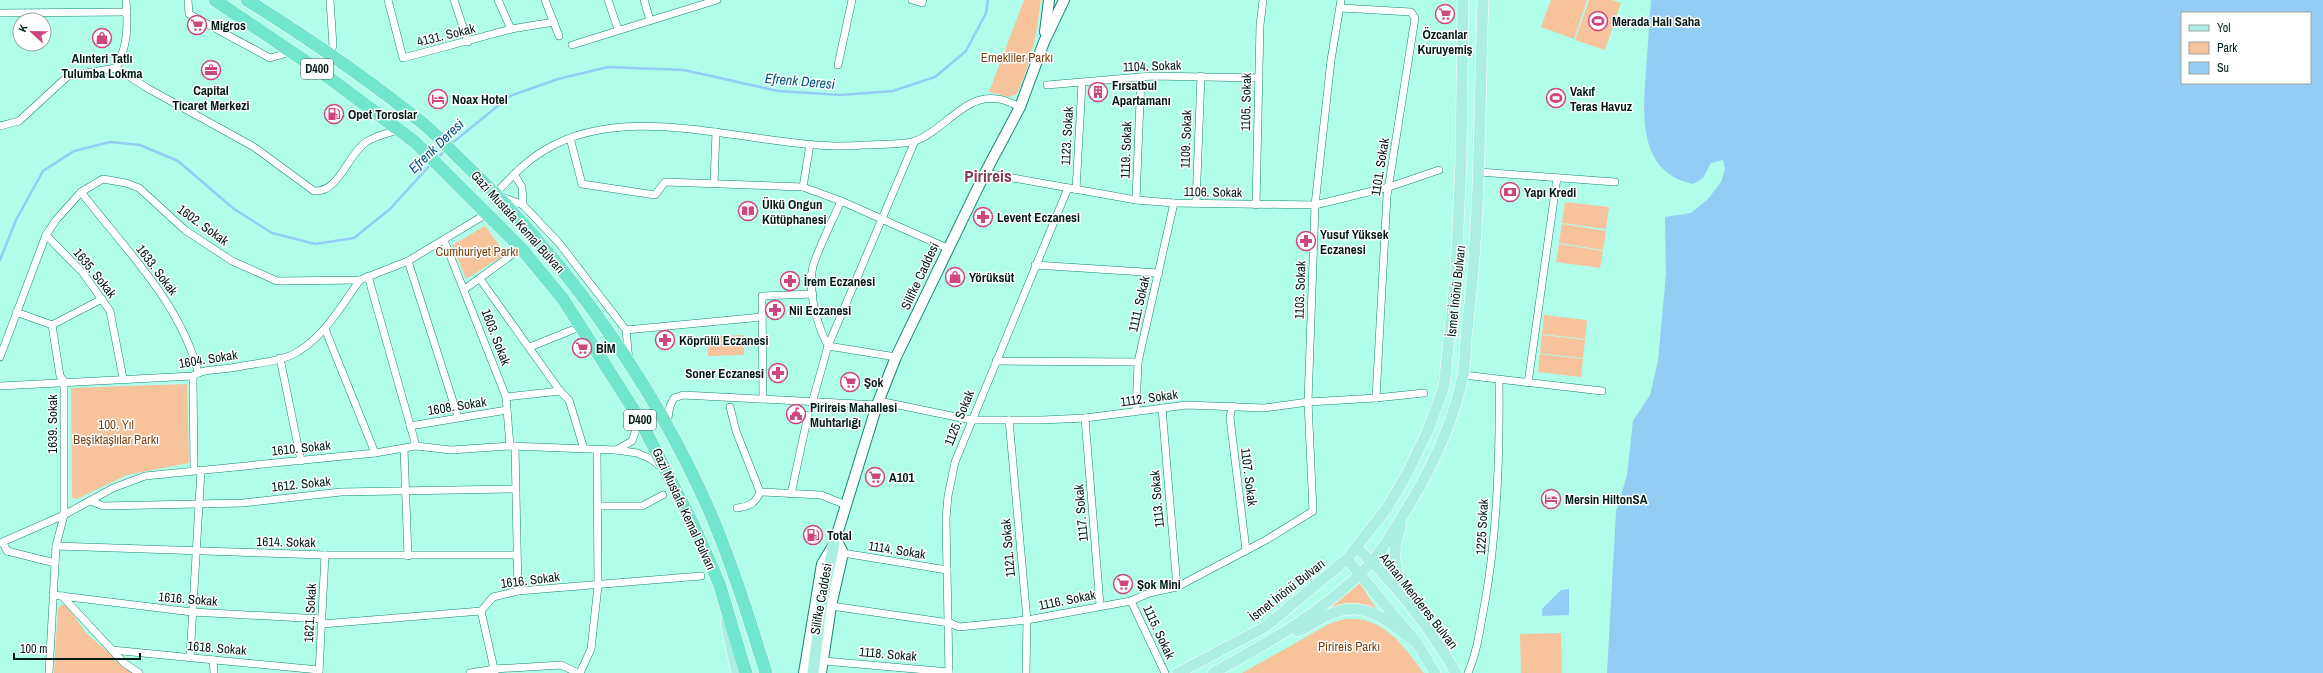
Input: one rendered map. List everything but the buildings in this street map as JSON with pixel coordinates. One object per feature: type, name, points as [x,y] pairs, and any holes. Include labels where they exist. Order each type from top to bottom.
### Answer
[{"type":"highway","name":"Gazi Mustafa Kemal Bulvarı","points":[[214,0],[293,52],[415,142],[488,213],[521,248],[564,299],[639,418],[693,524],[718,583],[739,672]]},
{"type":"highway","name":"Gazi Mustafa Kemal Bulvarı","points":[[247,0],[329,54],[427,127],[495,193],[539,242],[580,293],[630,366],[667,426],[709,511],[730,562],[766,673]]},
{"type":"main road","name":"İsmet İnönü Bulvarı","points":[[1178,673],[1265,627],[1347,559],[1357,548],[1386,508],[1408,472],[1428,430],[1444,387],[1456,264],[1461,161],[1463,0]]},
{"type":"main road","name":"İsmet İnönü Bulvarı","points":[[1361,573],[1372,562],[1418,490],[1438,451],[1463,375],[1474,274],[1479,172],[1482,0]]},
{"type":"main road","points":[[1418,490],[1399,531],[1395,556],[1399,580],[1418,611],[1423,624]]},
{"type":"main road","points":[[813,673],[822,601],[834,544]]},
{"type":"main road","name":"Adnan Menderes Bulvarı","points":[[1357,548],[1372,562],[1423,624],[1456,673]]},
{"type":"main road","points":[[1347,559],[1361,573],[1417,643],[1435,673]]},
{"type":"main road","points":[[1213,673],[1281,636],[1320,609],[1361,573]]},
{"type":"main road","points":[[1281,636],[1301,630],[1332,613],[1354,609],[1377,614],[1417,643]]},
{"type":"main road","points":[[751,624],[773,673]]},
{"type":"street","points":[[116,68],[124,54],[128,36],[126,0]]},
{"type":"street","points":[[188,0],[190,14],[270,58],[293,52]]},
{"type":"street","points":[[329,54],[333,46],[330,0]]},
{"type":"street","name":"4131. Sokak","points":[[388,0],[403,58],[468,42],[511,29],[554,22]]},
{"type":"street","points":[[454,0],[468,42]]},
{"type":"street","points":[[498,0],[511,29]]},
{"type":"street","points":[[544,0],[560,36]]},
{"type":"street","points":[[608,0],[618,29]]},
{"type":"street","points":[[644,0],[650,20]]},
{"type":"street","points":[[572,45],[712,0]]},
{"type":"street","points":[[838,65],[852,0]]},
{"type":"street","points":[[912,0],[922,2]]},
{"type":"street","points":[[1044,42],[1049,0]]},
{"type":"street","points":[[1044,42],[1064,0]]},
{"type":"street","name":"1105. Sokak","points":[[1256,205],[1259,78],[1263,0]]},
{"type":"street","name":"1103. Sokak","points":[[1313,511],[1308,402],[1314,205],[1330,60],[1341,8],[1341,0]]},
{"type":"street","name":"1101. Sokak","points":[[1341,8],[1411,12],[1415,18],[1389,187],[1376,398]]},
{"type":"street","points":[[0,13],[126,12]]},
{"type":"street","name":"Silifke Caddesi","points":[[804,673],[822,564],[834,544],[878,403],[896,357],[947,248],[1020,107],[1032,79],[1044,42]]},
{"type":"street","points":[[0,126],[19,121],[68,76],[116,68],[147,88],[254,147],[314,191],[322,192],[333,183],[354,153],[366,142],[398,130]]},
{"type":"street","name":"1104. Sokak","points":[[1047,85],[1141,77],[1201,76],[1259,78]]},
{"type":"street","name":"1109. Sokak","points":[[1196,204],[1201,76]]},
{"type":"street","name":"1119. Sokak","points":[[1136,200],[1141,77]]},
{"type":"street","name":"1123. Sokak","points":[[1076,190],[1082,83]]},
{"type":"street","points":[[630,366],[626,330],[559,243],[523,205],[495,193],[522,165],[546,149],[570,138],[618,126],[716,132],[810,144],[858,146],[915,141],[966,106],[981,100],[998,98],[1020,107]]},
{"type":"street","points":[[714,183],[716,132]]},
{"type":"street","points":[[570,138],[582,184],[655,195],[665,182],[803,187],[841,201],[947,248]]},
{"type":"street","points":[[812,403],[828,346],[915,141]]},
{"type":"street","points":[[803,187],[810,144]]},
{"type":"street","name":"1106. Sokak","points":[[985,173],[1136,200],[1196,204],[1314,205],[1389,187],[1439,170]]},
{"type":"street","points":[[1479,172],[1615,182]]},
{"type":"street","points":[[514,174],[522,187],[523,205]]},
{"type":"street","points":[[1528,383],[1557,178]]},
{"type":"street","name":"1602. Sokak","points":[[0,357],[46,235],[56,220],[81,192],[103,179],[126,183],[139,188],[185,230],[232,261],[277,281],[360,280],[408,261],[488,213]]},
{"type":"street","name":"1125. Sokak","points":[[949,672],[950,623],[947,570],[948,496],[954,462],[1068,188]]},
{"type":"street","name":"1633. Sokak","points":[[81,192],[176,316],[192,349],[196,374],[200,504],[190,658]]},
{"type":"street","points":[[828,346],[818,329],[813,294],[813,267],[841,201]]},
{"type":"street","name":"1111. Sokak","points":[[1136,411],[1138,362],[1174,203]]},
{"type":"street","name":"1635. Sokak","points":[[46,235],[83,273],[110,311],[123,378]]},
{"type":"street","name":"1603. Sokak","points":[[444,240],[465,289],[506,397],[512,446],[515,489],[518,591]]},
{"type":"street","points":[[465,289],[521,248]]},
{"type":"street","points":[[408,261],[458,417]]},
{"type":"street","points":[[1035,265],[1159,273]]},
{"type":"street","points":[[368,276],[416,446]]},
{"type":"street","points":[[480,279],[560,391],[569,400],[584,449]]},
{"type":"street","name":"1604. Sokak","points":[[0,386],[196,374],[280,358],[299,352],[325,329],[360,280]]},
{"type":"street","points":[[763,399],[762,296],[813,294]]},
{"type":"street","points":[[16,312],[52,325],[102,299]]},
{"type":"street","points":[[626,330],[762,317]]},
{"type":"street","name":"1639. Sokak","points":[[52,325],[60,376],[64,381],[64,515],[56,546],[54,595]]},
{"type":"street","points":[[530,347],[582,326]]},
{"type":"street","points":[[325,329],[375,453]]},
{"type":"street","points":[[828,346],[896,357]]},
{"type":"street","points":[[280,358],[301,461]]},
{"type":"street","points":[[996,362],[1138,362]]},
{"type":"street","points":[[1463,375],[1602,391]]},
{"type":"street","name":"1225 Sokak","points":[[1468,673],[1476,655],[1492,562],[1500,433],[1499,380]]},
{"type":"street","points":[[506,397],[560,391]]},
{"type":"street","name":"1112. Sokak","points":[[667,426],[670,406],[674,398],[683,395],[812,403],[878,403],[971,420],[1009,420],[1085,418],[1187,405],[1264,408],[1308,402],[1376,398],[1424,393]]},
{"type":"street","name":"1107. Sokak","points":[[1232,406],[1230,418],[1246,550]]},
{"type":"street","points":[[730,408],[736,431],[760,492],[756,502],[749,507],[737,508]]},
{"type":"street","name":"1113. Sokak","points":[[1162,408],[1177,587]]},
{"type":"street","name":"1608. Sokak","points":[[410,426],[507,410]]},
{"type":"street","points":[[791,494],[808,415]]},
{"type":"street","points":[[616,450],[632,441],[639,418]]},
{"type":"street","name":"1117. Sokak","points":[[1085,418],[1100,605]]},
{"type":"street","name":"1121. Sokak","points":[[1009,420],[1027,620],[1026,673]]},
{"type":"street","name":"1610. Sokak","points":[[1,543],[64,515],[113,488],[144,476],[375,453],[416,446],[451,450],[512,446],[616,450],[637,453],[651,459],[668,473]]},
{"type":"street","points":[[404,449],[408,556]]},
{"type":"street","points":[[470,673],[561,665],[579,673],[591,649],[598,586],[596,506],[597,450]]},
{"type":"street","name":"1612. Sokak","points":[[91,501],[103,506],[243,503],[341,492],[515,489]]},
{"type":"street","points":[[760,492],[821,495],[846,505]]},
{"type":"street","points":[[596,506],[642,506],[663,495]]},
{"type":"street","name":"1116. Sokak","points":[[831,606],[950,623],[959,627],[1027,620],[1100,605],[1131,601],[1149,593],[1177,587],[1266,540],[1313,511]]},
{"type":"street","name":"Silifke Caddesi","points":[[821,673],[831,606],[842,553],[838,543],[838,529]]},
{"type":"street","points":[[1,543],[7,551],[55,563]]},
{"type":"street","name":"1614. Sokak","points":[[56,546],[196,552],[326,555],[516,555]]},
{"type":"street","name":"1114. Sokak","points":[[842,553],[947,570]]},
{"type":"street","name":"1621. Sokak","points":[[319,672],[326,555]]},
{"type":"street","name":"1616. Sokak","points":[[54,595],[192,612],[322,622],[482,611],[493,597],[518,591],[598,586],[701,576]]},
{"type":"street","points":[[49,673],[54,595]]},
{"type":"street","points":[[62,596],[112,650],[124,662],[139,673]]},
{"type":"street","name":"1115. Sokak","points":[[1131,601],[1165,673]]},
{"type":"street","points":[[482,611],[495,671]]},
{"type":"street","name":"1618. Sokak","points":[[112,650],[319,672]]},
{"type":"street","points":[[213,660],[214,673]]},
{"type":"street","name":"1118. Sokak","points":[[824,661],[949,672]]},
{"type":"green space","name":"Emekliler Parkı","points":[[1024,0],[1041,0],[1033,48],[1022,81],[1017,94],[1009,97],[989,92]]},
{"type":"green space","name":"Merada Halı Saha","points":[[1551,0],[1587,0],[1574,39],[1541,27]]},
{"type":"green space","name":"Merada Halı Saha","points":[[1589,0],[1612,0],[1621,3],[1605,50],[1575,40]]},
{"type":"green space","points":[[1565,202],[1609,207],[1606,229],[1562,223]]},
{"type":"green space","points":[[1562,224],[1606,231],[1603,250],[1559,243]]},
{"type":"green space","name":"Cumhuriyet Parkı","points":[[485,226],[506,254],[466,279],[452,245]]},
{"type":"green space","points":[[1559,244],[1603,251],[1600,268],[1556,262]]},
{"type":"green space","points":[[1544,315],[1587,320],[1585,339],[1542,334]]},
{"type":"green space","points":[[744,335],[744,355],[708,356],[707,337]]},
{"type":"green space","points":[[1542,335],[1585,340],[1583,358],[1540,353]]},
{"type":"green space","points":[[1540,354],[1583,359],[1581,377],[1538,372]]},
{"type":"green space","name":"100. Yıl Beşiktaşlılar Parkı","points":[[187,384],[189,463],[127,475],[77,499],[72,498],[71,388]]},
{"type":"green space","points":[[1360,583],[1378,612],[1347,605],[1330,608]]},
{"type":"green space","points":[[61,605],[66,605],[87,634],[133,673],[54,673],[58,608]]},
{"type":"green space","name":"Pirireis Parkı","points":[[1345,619],[1359,619],[1371,622],[1381,627],[1400,643],[1424,673],[1242,673],[1331,623]]},
{"type":"green space","points":[[1561,633],[1562,673],[1521,673],[1520,634]]},
{"type":"water","points":[[1651,0],[2323,0],[2323,673],[1607,673],[1616,512],[1627,475],[1633,421],[1650,395],[1658,361],[1666,274],[1665,217],[1691,213],[1708,199],[1721,182],[1725,169],[1723,160],[1711,163],[1703,178],[1693,184],[1675,177],[1662,167],[1653,154],[1647,139],[1644,105]]},
{"type":"water","points":[[1569,589],[1569,615],[1542,616],[1542,609],[1561,590]]},
{"type":"waterway","name":"Efrenk Deresi","points":[[451,144],[510,96],[558,79],[608,67],[684,70],[778,91],[841,95],[893,91],[935,77],[966,51],[986,13],[988,0]]},
{"type":"waterway","name":"Efrenk Deresi","points":[[0,260],[16,220],[43,171],[74,151],[110,142],[140,145],[178,161],[234,209],[272,233],[315,244],[354,238],[390,209],[432,163]]},
{"type":"waterway","name":"Efrenk Deresi","points":[[437,158],[445,151]]},
{"type":"place","name":"Özcanlar Kuruyemiş","points":[[1445,14]]},
{"type":"place","name":"Merada Halı Saha","points":[[1598,21]]},
{"type":"place","name":"Migros","points":[[197,25]]},
{"type":"place","name":"Alınteri Tatlı Tulumba Lokma","points":[[102,38]]},
{"type":"place","name":"Capital Ticaret Merkezi","points":[[211,70]]},
{"type":"place","name":"Fırsatbul Apartamanı","points":[[1098,92]]},
{"type":"place","name":"Vakıf Teras Havuz","points":[[1556,98]]},
{"type":"place","name":"Noax Hotel","points":[[438,99]]},
{"type":"place","name":"Opet Toroslar","points":[[334,114]]},
{"type":"place","name":"Yapı Kredi","points":[[1510,192]]},
{"type":"place","name":"Ülkü Ongun Kütüphanesi","points":[[748,211]]},
{"type":"place","name":"Levent Eczanesi","points":[[983,217]]},
{"type":"place","name":"Yusuf Yüksek Eczanesi","points":[[1306,241]]},
{"type":"place","name":"Yörüksüt","points":[[955,277]]},
{"type":"place","name":"İrem Eczanesi","points":[[790,281]]},
{"type":"place","name":"Nil Eczanesi","points":[[775,310]]},
{"type":"place","name":"Köprülü Eczanesi","points":[[665,340]]},
{"type":"place","name":"BİM","points":[[582,348]]},
{"type":"place","name":"Soner Eczanesi","points":[[778,373]]},
{"type":"place","name":"Şok","points":[[850,382]]},
{"type":"place","name":"Pirireis Mahallesi Muhtarlığı","points":[[796,414]]},
{"type":"place","name":"A101","points":[[875,477]]},
{"type":"place","name":"Mersin HiltonSA","points":[[1551,499]]},
{"type":"place","name":"Total","points":[[813,535]]},
{"type":"place","name":"Şok Mini","points":[[1123,584]]},
{"type":"district","name":"Pirireis","points":[[988,175]]}]
